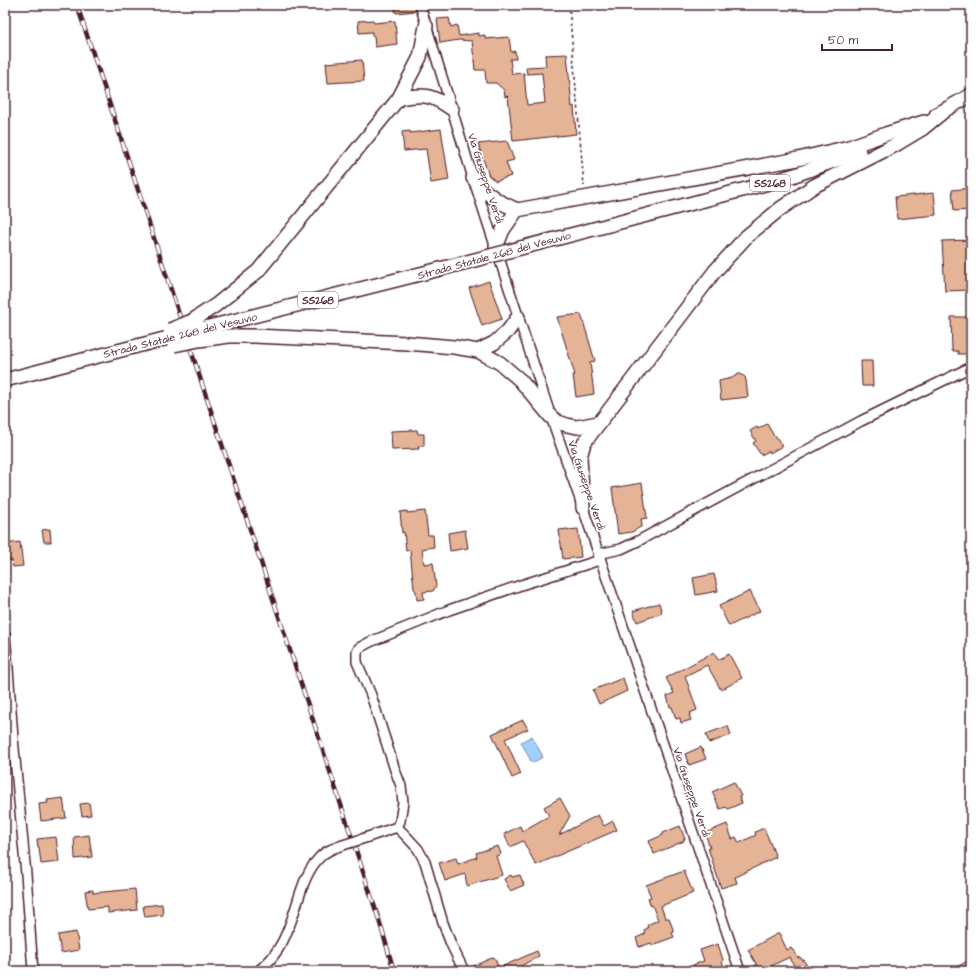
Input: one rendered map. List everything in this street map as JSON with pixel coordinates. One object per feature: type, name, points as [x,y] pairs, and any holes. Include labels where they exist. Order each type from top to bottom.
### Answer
[{"type":"highway","points":[[172,337],[196,330],[216,305],[258,271],[399,98],[420,58],[426,26]]},
{"type":"highway","points":[[399,98],[416,95],[430,96],[452,110]]},
{"type":"highway","name":"Strada Statale 268 del Vesuvio","points":[[196,330],[440,269],[725,195],[795,175],[856,153],[889,139],[924,122],[971,95]]},
{"type":"highway","points":[[583,508],[580,457],[584,443],[715,271],[747,236],[780,209],[814,186],[898,144],[922,129],[944,111]]},
{"type":"highway","points":[[473,178],[486,192],[500,202],[517,210],[798,159],[849,147],[924,122]]},
{"type":"highway","points":[[496,247],[503,230],[517,210]]},
{"type":"highway","points":[[478,351],[494,343],[508,330],[518,317]]},
{"type":"highway","points":[[55,367],[121,342],[172,337],[196,330],[229,336],[454,346],[478,351],[500,363],[520,380],[551,417],[558,422],[577,427],[598,423]]},
{"type":"highway","name":"Strada Statale 268 del Vesuvio","points":[[5,380],[97,356],[129,354],[172,337]]},
{"type":"street","name":"Via Giuseppe Verdi","points":[[420,5],[473,178],[551,417],[740,971]]},
{"type":"street","points":[[258,971],[273,958],[286,937],[310,870],[318,859],[332,849],[396,827],[400,821],[403,802],[401,786],[370,695],[357,662],[357,652],[359,648],[370,642],[449,610],[621,549],[861,421],[971,367]]},
{"type":"street","points":[[5,635],[33,971]]},
{"type":"street","points":[[396,827],[418,849],[425,862],[443,923],[464,971]]},
{"type":"path","points":[[569,5],[585,198]]},
{"type":"water","points":[[532,736],[543,757],[532,763],[521,742]]},
{"type":"building","points":[[393,5],[414,5],[416,11],[396,13]]},
{"type":"building","points":[[449,18],[451,27],[457,25],[459,36],[479,33],[479,36],[485,35],[485,39],[509,37],[511,52],[515,51],[516,59],[510,59],[512,74],[524,73],[527,105],[545,103],[542,73],[527,74],[526,67],[546,66],[545,55],[567,54],[576,134],[513,141],[508,96],[505,97],[504,90],[496,83],[486,83],[485,70],[475,70],[472,41],[459,40],[440,43],[437,19]]},
{"type":"building","points":[[373,20],[374,23],[395,21],[397,44],[375,47],[372,32],[359,33],[358,21]]},
{"type":"building","points":[[362,60],[364,81],[328,83],[326,63]]},
{"type":"building","points":[[441,129],[449,180],[431,183],[426,149],[404,151],[402,132],[410,131],[410,133]]},
{"type":"building","points":[[507,141],[514,160],[506,162],[511,176],[496,181],[489,176],[478,144]]},
{"type":"building","points":[[971,188],[971,210],[954,211],[952,190]]},
{"type":"building","points":[[934,193],[936,215],[897,219],[895,197]]},
{"type":"building","points":[[971,240],[971,290],[945,291],[942,241]]},
{"type":"building","points":[[489,281],[502,319],[482,326],[469,288]]},
{"type":"building","points":[[581,314],[595,361],[590,362],[594,394],[576,397],[573,375],[575,375],[557,317]]},
{"type":"building","points":[[951,317],[971,317],[971,354],[958,354],[958,351],[952,351]]},
{"type":"building","points":[[861,361],[872,361],[873,386],[862,386]]},
{"type":"building","points":[[738,374],[745,377],[748,397],[721,400],[719,381],[732,378]]},
{"type":"building","points":[[767,424],[782,446],[770,453],[769,451],[761,455],[753,443],[756,441],[750,431]]},
{"type":"building","points":[[417,430],[418,434],[424,434],[424,446],[418,446],[419,449],[392,450],[391,431]]},
{"type":"building","points":[[642,483],[647,518],[641,519],[642,526],[632,532],[618,534],[612,488]]},
{"type":"building","points":[[407,511],[407,513],[425,511],[428,535],[433,535],[434,547],[422,549],[424,564],[433,563],[436,586],[433,591],[423,592],[424,599],[417,600],[416,591],[414,589],[410,550],[406,551],[404,532],[402,533],[400,512]]},
{"type":"building","points":[[50,529],[51,542],[44,542],[42,530]]},
{"type":"building","points":[[578,529],[581,557],[563,559],[559,530]]},
{"type":"building","points":[[465,530],[468,548],[450,551],[448,533]]},
{"type":"building","points":[[20,542],[23,566],[13,567],[12,560],[5,561],[5,544]]},
{"type":"building","points":[[714,574],[718,591],[696,595],[693,578]]},
{"type":"building","points":[[750,591],[760,611],[729,626],[719,606]]},
{"type":"building","points":[[659,603],[662,613],[637,622],[633,611]]},
{"type":"building","points":[[714,652],[718,660],[729,654],[742,678],[721,690],[707,665],[685,676],[697,710],[690,713],[691,714],[689,715],[691,720],[681,723],[680,718],[676,719],[672,707],[670,707],[667,696],[674,693],[666,678]]},
{"type":"building","points":[[623,678],[627,691],[599,704],[593,690]]},
{"type":"building","points":[[523,720],[528,729],[505,739],[521,774],[512,778],[492,734]]},
{"type":"building","points":[[728,726],[731,735],[709,743],[706,734]]},
{"type":"building","points":[[701,747],[706,759],[689,765],[685,754]]},
{"type":"building","points":[[734,782],[741,796],[739,797],[742,803],[728,809],[726,807],[720,809],[712,792]]},
{"type":"building","points":[[63,798],[66,818],[41,821],[39,804],[48,803],[47,800]]},
{"type":"building","points":[[560,798],[570,816],[559,835],[598,815],[604,826],[613,821],[617,830],[536,865],[523,841],[510,847],[504,834],[520,826],[522,831],[549,816],[544,807]]},
{"type":"building","points":[[89,803],[91,815],[82,816],[80,804]]},
{"type":"building","points":[[727,824],[732,839],[736,837],[739,843],[756,835],[755,832],[764,828],[776,857],[735,877],[737,883],[721,888],[708,848],[710,848],[705,833]]},
{"type":"building","points":[[680,826],[685,839],[683,840],[684,841],[654,854],[649,841]]},
{"type":"building","points":[[89,835],[92,857],[75,859],[74,837]]},
{"type":"building","points":[[56,837],[59,862],[41,864],[37,839]]},
{"type":"building","points":[[498,846],[501,854],[496,856],[502,875],[467,886],[465,874],[445,881],[439,863],[456,858],[458,864],[477,857],[476,853]]},
{"type":"building","points":[[684,871],[693,893],[661,906],[665,918],[669,918],[674,932],[672,933],[674,937],[652,945],[651,943],[639,947],[636,938],[645,934],[644,930],[648,928],[647,925],[658,920],[648,898],[651,897],[646,885]]},
{"type":"building","points":[[511,875],[512,877],[520,875],[524,885],[510,891],[504,879]]},
{"type":"building","points":[[135,889],[137,910],[108,913],[108,907],[88,909],[85,891],[93,890],[93,893]]},
{"type":"building","points":[[162,904],[163,915],[145,917],[143,906]]},
{"type":"building","points":[[76,932],[79,950],[61,953],[58,935]]},
{"type":"building","points":[[779,933],[787,950],[791,948],[793,951],[794,950],[798,958],[800,957],[804,960],[809,971],[796,971],[790,957],[771,966],[773,971],[746,971],[757,965],[748,950]]},
{"type":"building","points":[[718,944],[725,971],[695,971],[693,965],[704,961],[700,950]]},
{"type":"building","points":[[537,951],[539,956],[519,967],[520,971],[470,971],[469,968],[494,957],[499,968]]},
{"type":"building","points":[[971,959],[971,971],[950,971]]},
{"type":"railway","points":[[77,5],[379,920],[394,971]]}]
